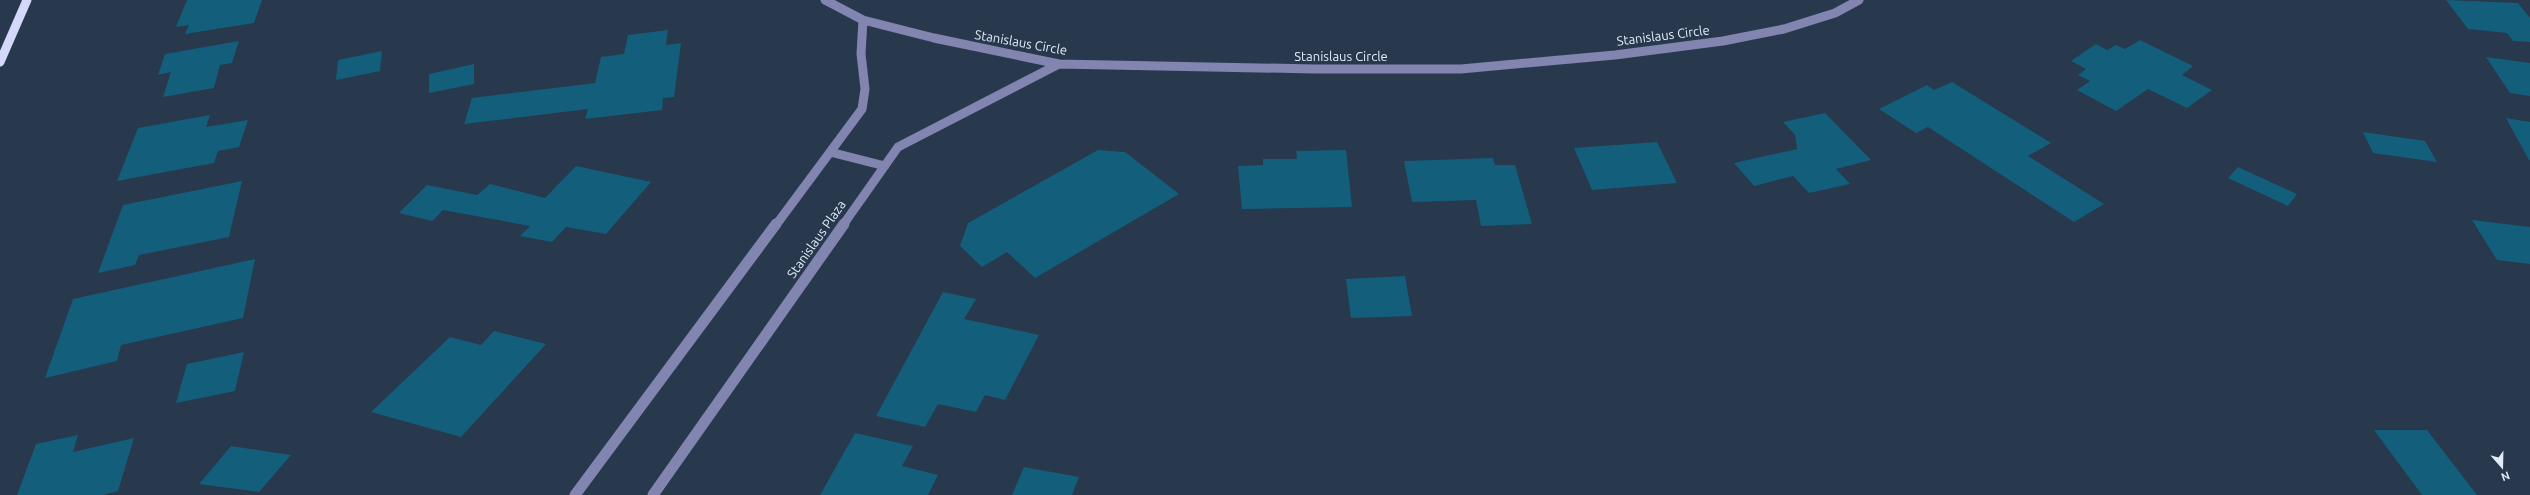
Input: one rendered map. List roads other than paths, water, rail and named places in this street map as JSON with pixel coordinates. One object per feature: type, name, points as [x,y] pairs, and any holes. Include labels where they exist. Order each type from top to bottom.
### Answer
[{"type":"main road","points":[[0,62],[28,0]]},
{"type":"street","name":"Stanislaus Circle","points":[[825,0],[862,20],[934,38],[1059,64],[1315,69],[1461,69],[1615,55],[1723,41],[1784,29],[1835,12],[1859,0]]},
{"type":"street","points":[[575,495],[862,109],[866,89],[861,54],[862,20]]},
{"type":"street","name":"Stanislaus Plaza","points":[[653,495],[898,147],[1059,64]]},
{"type":"street","points":[[830,152],[885,166]]}]
